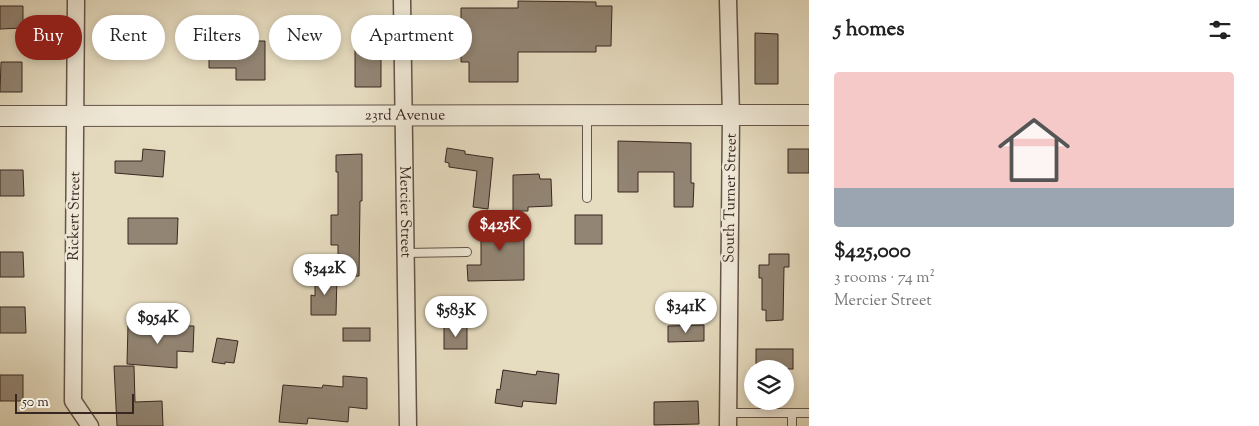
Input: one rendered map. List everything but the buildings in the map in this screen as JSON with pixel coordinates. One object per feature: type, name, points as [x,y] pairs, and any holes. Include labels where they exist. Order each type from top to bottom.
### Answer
[{"type":"street","name":"Rickert Street","points":[[76,0],[73,401],[90,426]]},
{"type":"street","name":"Mercier Street","points":[[402,0],[408,426]]},
{"type":"street","name":"South Turner Street","points":[[728,0],[732,116],[728,420]]},
{"type":"street","name":"23rd Avenue","points":[[0,116],[809,115]]},
{"type":"lane","points":[[587,115],[587,198]]},
{"type":"lane","points":[[405,253],[467,252]]},
{"type":"lane","points":[[728,420],[809,413]]},
{"type":"lane","points":[[792,414],[792,426]]}]
